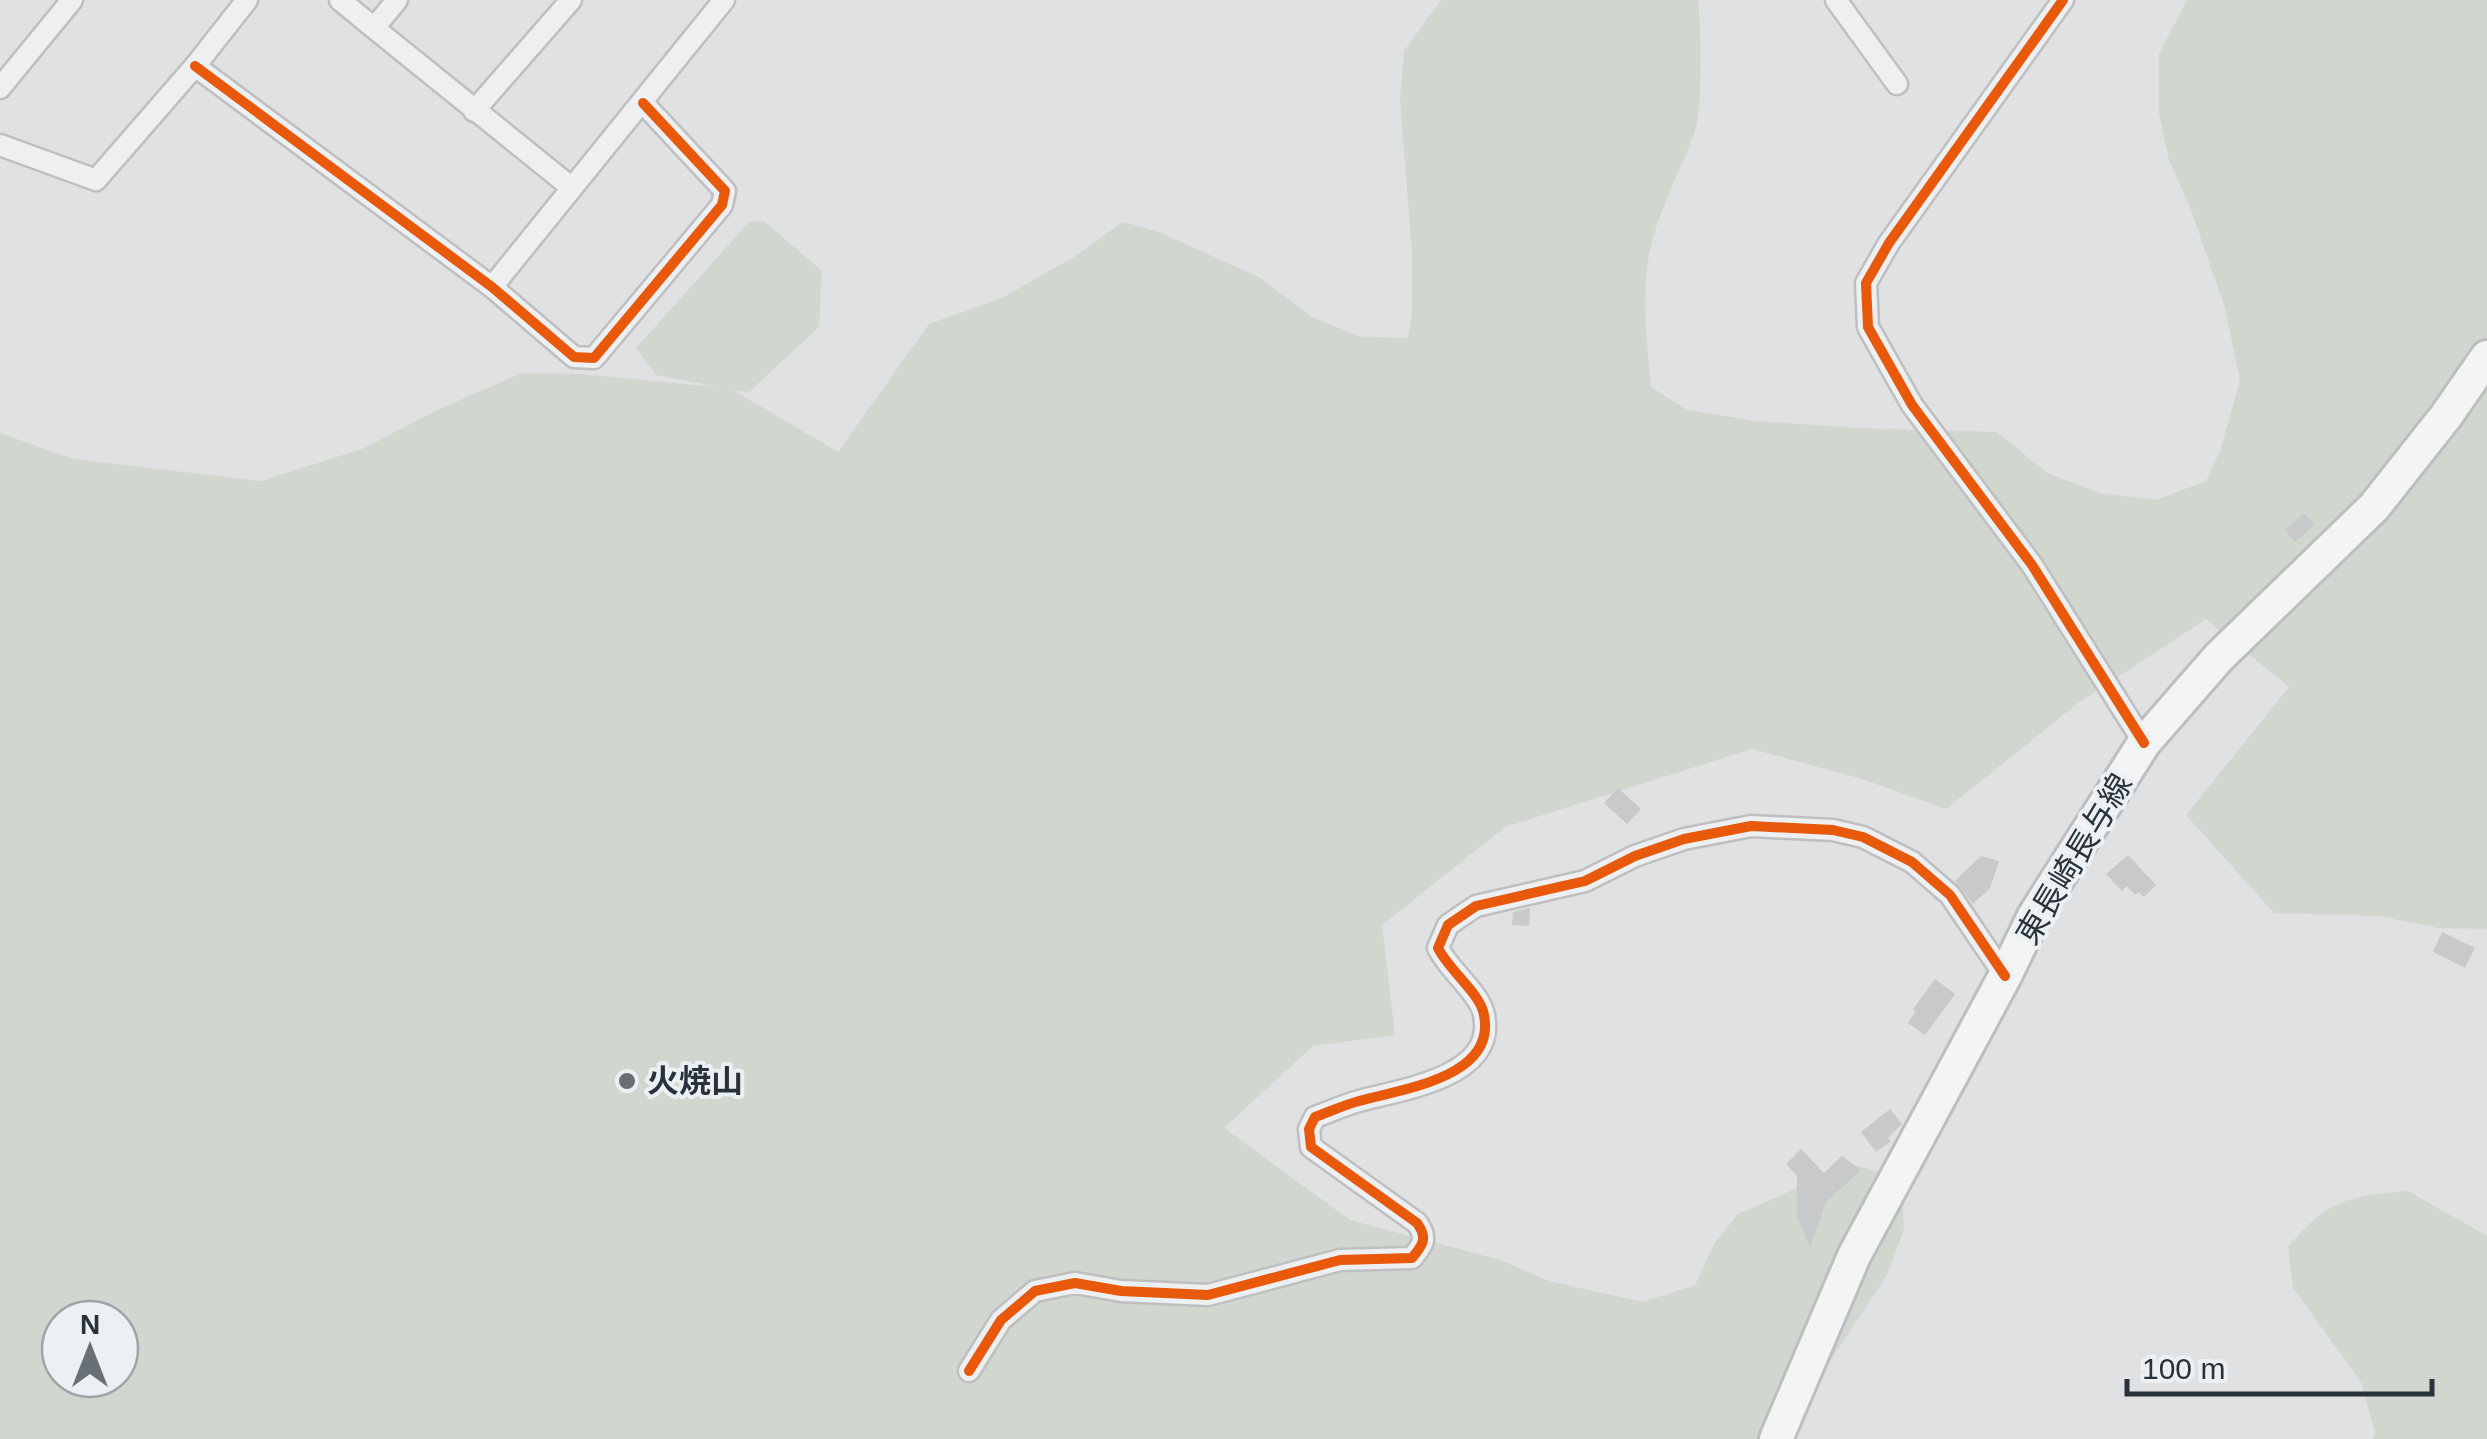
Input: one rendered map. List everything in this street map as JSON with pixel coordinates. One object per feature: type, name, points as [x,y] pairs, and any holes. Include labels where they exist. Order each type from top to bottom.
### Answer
[{"type":"main road","name":"東長崎長与線","points":[[1776,1439],[1854,1256],[2034,916],[2144,743],[2219,657],[2374,507],[2487,357]]},
{"type":"street","points":[[0,88],[72,0]]},
{"type":"street","points":[[0,145],[96,180],[247,0]]},
{"type":"street","points":[[340,0],[572,188]]},
{"type":"street","points":[[374,28],[397,0]]},
{"type":"street","points":[[474,111],[570,0]]},
{"type":"street","points":[[492,287],[724,0]]},
{"type":"street","points":[[1836,0],[1897,84]]},
{"type":"street","points":[[2063,0],[1889,243],[1866,283],[1868,327],[1912,405],[2032,565],[2144,743]]},
{"type":"street","points":[[195,66],[492,287],[574,357],[594,358],[722,205],[725,191],[643,103]]},
{"type":"street","points":[[969,1370],[1001,1320],[1035,1290],[1075,1283],[1121,1290],[1208,1294],[1340,1260],[1412,1258],[1424,1245],[1424,1232],[1417,1223],[1311,1146],[1309,1129],[1315,1117],[1459,1070],[1479,1049],[1486,1028],[1482,1006],[1446,965],[1438,948],[1448,925],[1476,906],[1585,881],[1634,856],[1684,839],[1751,826],[1832,830],[1863,838],[1912,862],[1950,894],[2005,976]]},
{"type":"shaded area","points":[[1441,0],[1698,0],[1698,120],[1658,223],[1647,271],[1645,321],[1651,387],[1687,410],[1757,421],[1997,432],[2047,473],[2100,493],[2156,500],[2206,481],[2220,451],[2240,381],[2225,308],[2168,157],[2159,113],[2159,54],[2187,0],[2487,0],[2487,929],[2439,928],[2379,916],[2274,913],[2186,815],[2289,687],[2206,619],[2077,704],[1946,809],[1862,779],[1752,749],[1505,827],[1382,925],[1395,1035],[1313,1046],[1224,1128],[1350,1220],[1501,1260],[1549,1281],[1643,1302],[1695,1285],[1715,1243],[1738,1214],[1851,1164],[1879,1172],[1902,1195],[1904,1230],[1887,1275],[1820,1376],[1795,1439],[0,1439],[0,433],[73,459],[261,481],[362,449],[439,409],[522,373],[581,374],[717,387],[656,375],[636,348],[750,221],[765,222],[822,271],[819,327],[749,392],[733,390],[838,452],[929,324],[1002,298],[1072,258],[1123,222],[1159,232],[1259,277],[1312,317],[1361,337],[1408,338],[1412,251],[1400,101],[1404,51]]},
{"type":"shaded area","points":[[2408,1191],[2487,1236],[2487,1439],[2373,1439],[2375,1432],[2361,1382],[2293,1288],[2288,1247],[2315,1219],[2340,1203]]},
{"type":"building","points":[[2304,513],[2315,525],[2295,542],[2285,530]]},
{"type":"building","points":[[1618,788],[1641,809],[1627,824],[1604,803]]},
{"type":"building","points":[[2128,855],[2156,885],[2144,897],[2139,892],[2135,895],[2127,886],[2122,891],[2106,874]]},
{"type":"building","points":[[1981,856],[1999,861],[1990,888],[1973,904],[1955,881]]},
{"type":"building","points":[[1530,908],[1529,926],[1512,925],[1513,912]]},
{"type":"building","points":[[2442,932],[2475,948],[2465,968],[2433,952]]},
{"type":"building","points":[[1935,979],[1955,994],[1925,1035],[1908,1023],[1916,1011],[1913,1009]]},
{"type":"building","points":[[1890,1109],[1902,1124],[1888,1138],[1891,1141],[1876,1152],[1861,1132]]},
{"type":"building","points":[[1801,1149],[1824,1173],[1842,1156],[1861,1170],[1826,1202],[1810,1248],[1797,1217],[1797,1176],[1786,1164]]},
{"type":"cycle path","points":[[2063,0],[1889,243],[1866,283],[1868,327],[1912,405],[2032,565],[2144,743]]},
{"type":"cycle path","points":[[195,66],[492,287],[574,357],[594,358],[722,205],[725,191],[643,103]]},
{"type":"cycle path","points":[[969,1371],[1001,1320],[1035,1291],[1075,1283],[1121,1291],[1208,1295],[1340,1260],[1412,1258],[1423,1241],[1417,1223],[1311,1147],[1309,1129],[1315,1117],[1444,1076],[1477,1051],[1485,1033],[1483,1011],[1438,948],[1448,925],[1476,906],[1585,881],[1635,856],[1684,839],[1751,826],[1833,830],[1863,837],[1912,862],[1950,895],[2005,976]]},
{"type":"place","name":"火焼山","points":[[627,1081]]}]
